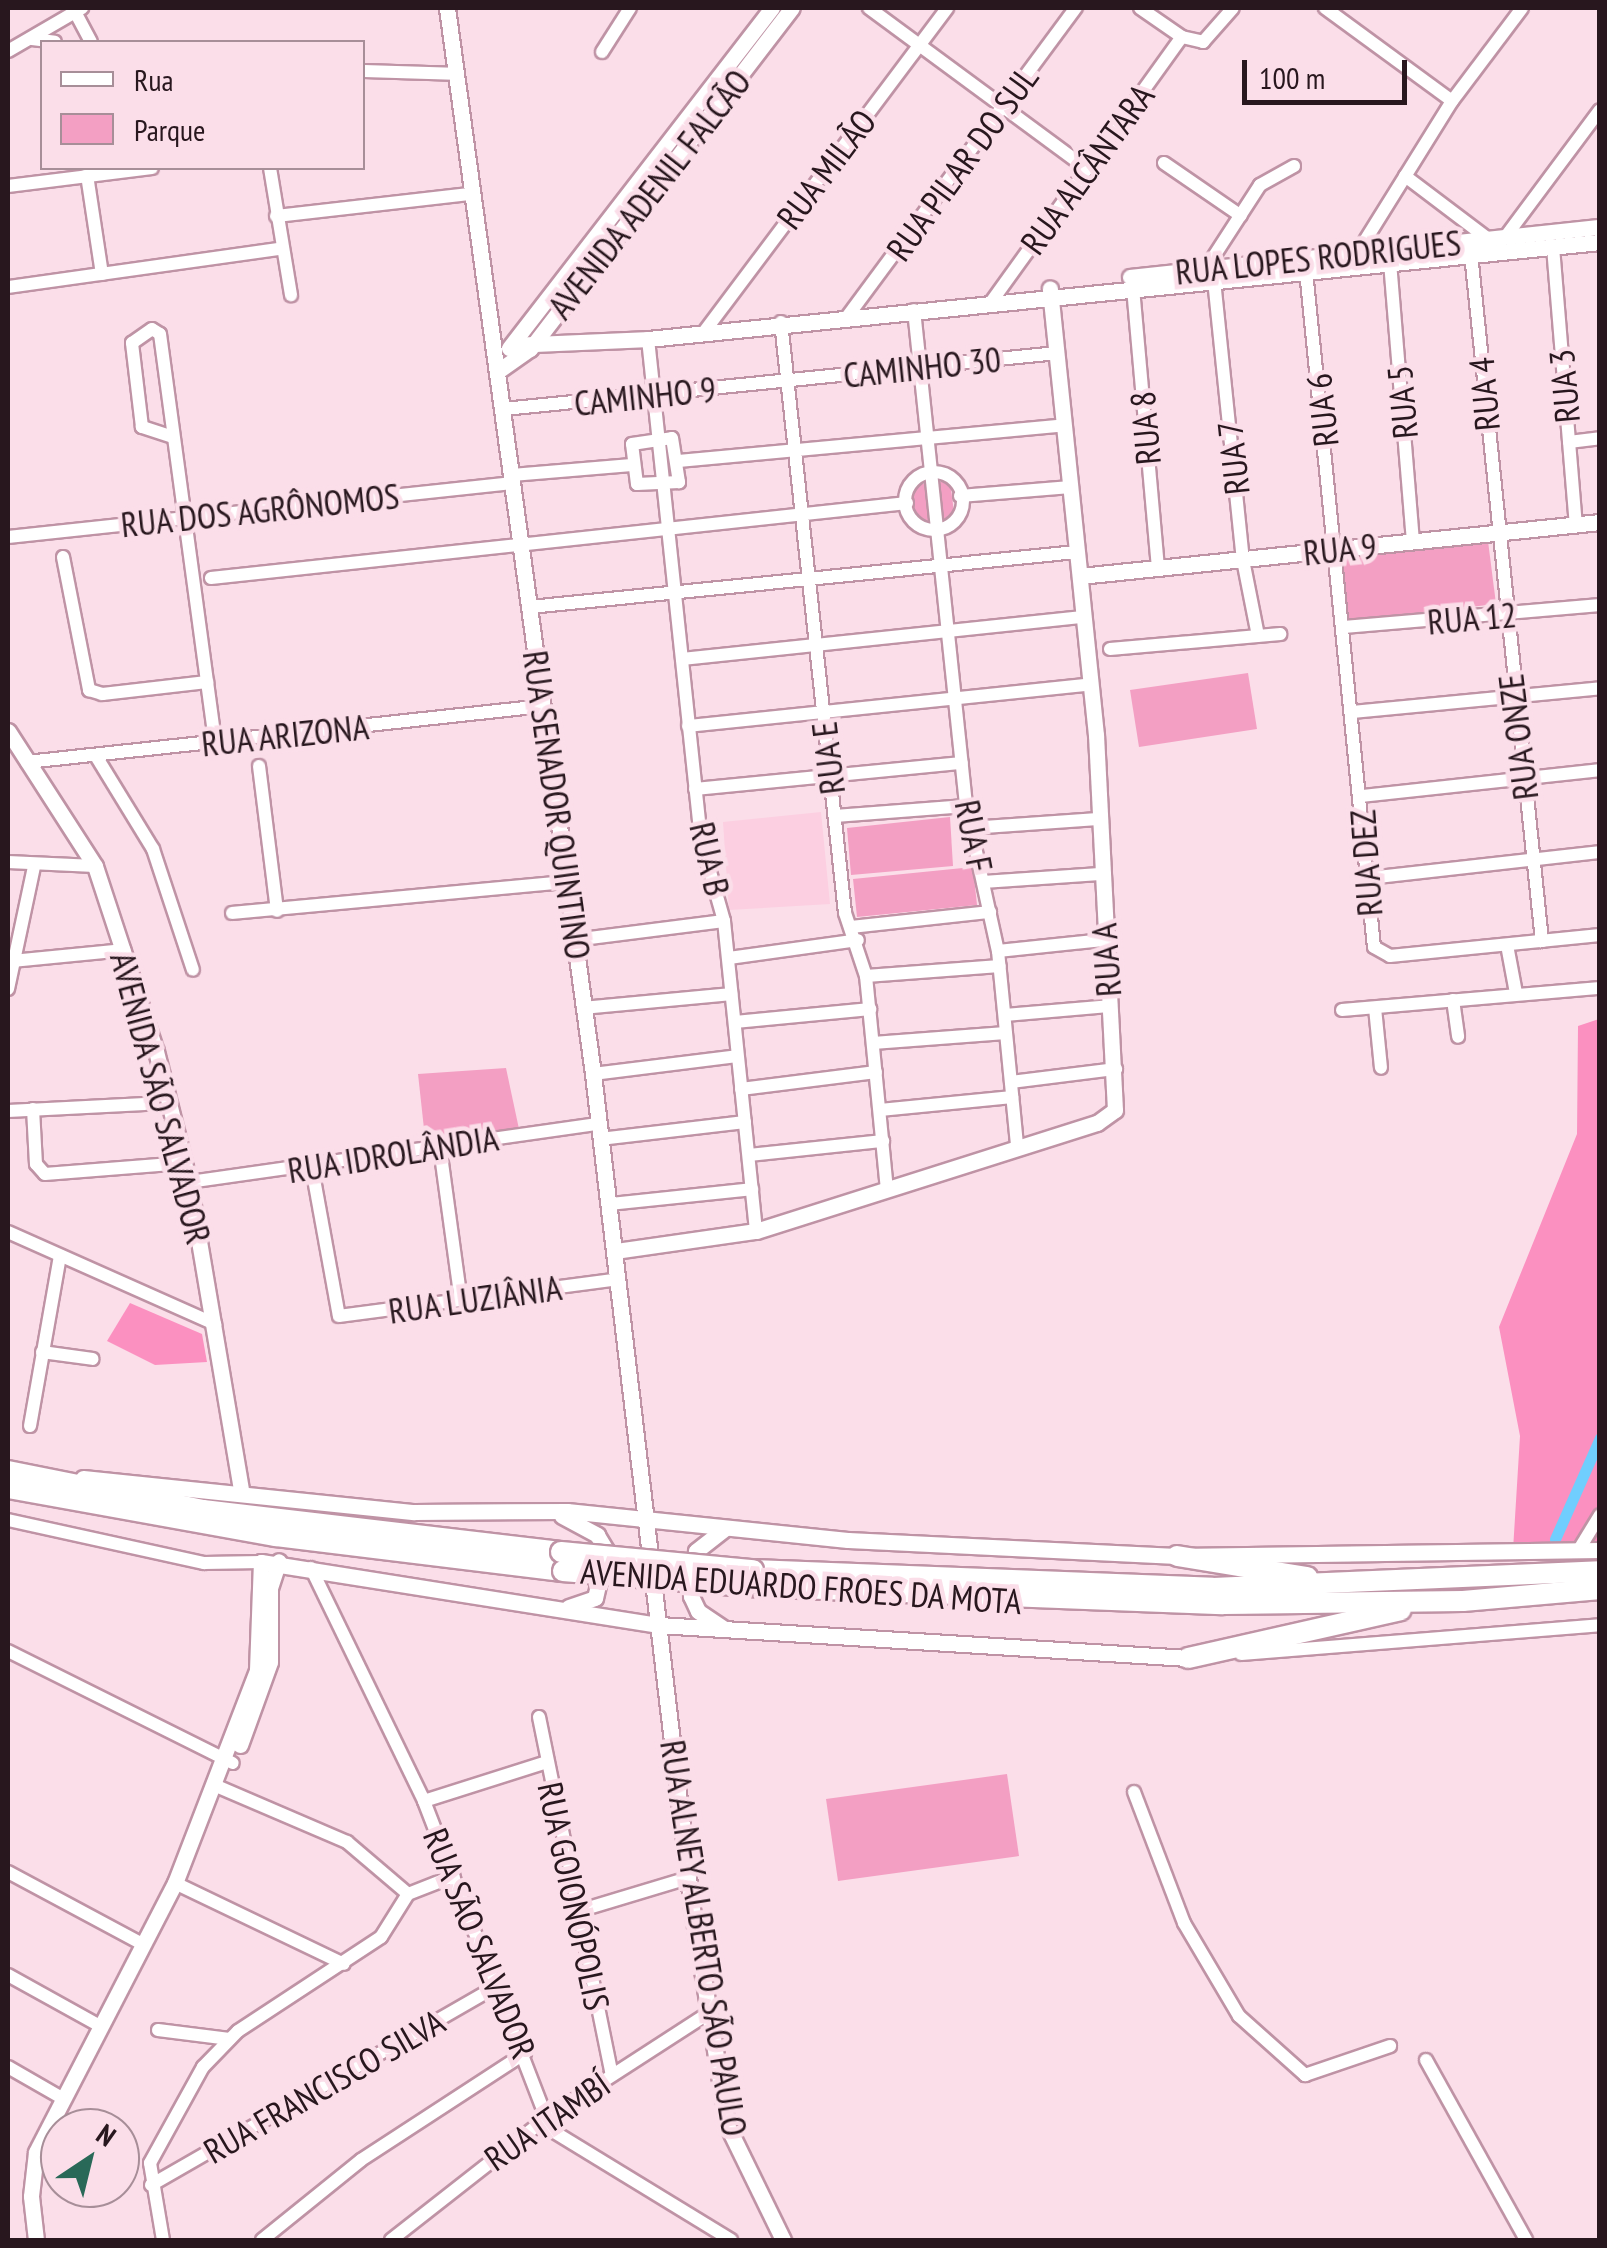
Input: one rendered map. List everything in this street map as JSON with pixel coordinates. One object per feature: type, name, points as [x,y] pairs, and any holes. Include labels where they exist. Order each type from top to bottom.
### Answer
[{"type":"highway","name":"AVENIDA EDUARDO FROES DA MOTA","points":[[8,1471],[222,1512],[562,1562]]},
{"type":"highway","name":"AVENIDA EDUARDO FROES DA MOTA","points":[[8,1488],[276,1536],[749,1578],[1107,1604],[1463,1600],[1600,1588]]},
{"type":"highway","points":[[1176,1556],[1388,1584]]},
{"type":"highway","name":"AVENIDA EDUARDO FROES DA MOTA","points":[[749,1578],[1213,1588],[1388,1584],[1600,1571]]},
{"type":"highway","points":[[1188,1658],[1463,1600]]},
{"type":"street","name":"RUA SENADOR QUINTINO","points":[[447,8],[568,882],[619,1279],[642,1518],[659,1625]]},
{"type":"street","points":[[602,52],[630,8]]},
{"type":"street","name":"AVENIDA ADENIL FALCÃO","points":[[730,78],[772,8]]},
{"type":"street","name":"AVENIDA ADENIL FALCÃO","points":[[497,365],[530,349],[605,241],[730,78],[792,8]]},
{"type":"street","points":[[869,8],[1087,169]]},
{"type":"street","name":"RUA MILÃO","points":[[704,332],[947,8]]},
{"type":"street","name":"RUA PILAR DO SUL","points":[[848,318],[1076,8]]},
{"type":"street","points":[[1140,8],[1182,37],[1208,40],[1234,8]]},
{"type":"street","points":[[1325,8],[1452,102]]},
{"type":"street","points":[[1360,258],[1404,176],[1452,102],[1522,8]]},
{"type":"street","points":[[8,51],[77,9],[89,40]]},
{"type":"street","name":"RUA ALCÂNTARA","points":[[992,300],[1182,37]]},
{"type":"street","points":[[32,39],[40,40]]},
{"type":"street","points":[[365,71],[455,74]]},
{"type":"street","points":[[1506,236],[1600,110]]},
{"type":"street","points":[[1164,163],[1241,216]]},
{"type":"street","points":[[1209,275],[1263,182],[1294,166]]},
{"type":"street","points":[[8,186],[133,170]]},
{"type":"street","points":[[270,170],[279,248],[291,295]]},
{"type":"street","points":[[87,175],[102,274]]},
{"type":"street","points":[[1404,176],[1487,238]]},
{"type":"street","points":[[276,216],[470,194]]},
{"type":"street","name":"RUA LOPES RODRIGUES","points":[[1047,293],[1133,288],[1209,275],[1306,271],[1360,258],[1390,262],[1553,247],[1600,227]]},
{"type":"street","name":"RUA LOPES RODRIGUES","points":[[513,345],[530,349],[848,318],[1360,258],[1506,236],[1573,237],[1600,242]]},
{"type":"street","name":"AVENIDA ADENIL FALCÃO","points":[[497,365],[605,241]]},
{"type":"street","name":"RUA 3","points":[[1553,247],[1576,525]]},
{"type":"street","points":[[8,287],[279,248]]},
{"type":"street","name":"RUA 4","points":[[1471,254],[1497,533]]},
{"type":"street","name":"RUA 5","points":[[1390,262],[1413,542]]},
{"type":"street","name":"RUA 6","points":[[1306,271],[1337,549]]},
{"type":"street","name":"RUA 7","points":[[1209,275],[1244,560],[1258,636]]},
{"type":"street","name":"RUA 8","points":[[1133,288],[1158,568]]},
{"type":"street","name":"RUA A","points":[[615,1251],[756,1231],[1108,1117],[1118,1103],[1103,940],[1091,684],[1057,353],[1047,293]]},
{"type":"street","points":[[914,310],[932,476]]},
{"type":"street","points":[[554,318],[560,336],[618,341]]},
{"type":"street","name":"RUA E","points":[[781,322],[828,775],[854,933],[866,976],[887,1190]]},
{"type":"street","points":[[172,437],[142,427],[132,340],[152,329],[160,334],[215,743]]},
{"type":"street","points":[[648,339],[658,438]]},
{"type":"street","name":"CAMINHO 30","points":[[787,382],[1057,353]]},
{"type":"street","name":"CAMINHO 9","points":[[504,409],[787,382]]},
{"type":"street","points":[[678,460],[794,446],[1064,425]]},
{"type":"street","points":[[658,438],[674,439],[679,482],[663,486],[637,484],[629,465],[634,442],[658,438]]},
{"type":"street","name":"RUA B","points":[[658,438],[701,840],[724,921],[756,1231]]},
{"type":"street","points":[[1568,442],[1600,438]]},
{"type":"street","name":"RUA DOS AGRÔNOMOS","points":[[8,537],[629,465]]},
{"type":"street","points":[[932,476],[956,476],[960,496],[958,522],[914,525],[907,503],[910,480],[932,476]]},
{"type":"street","name":"RUA F","points":[[932,476],[944,563],[966,806],[999,958],[1017,1146]]},
{"type":"street","points":[[960,496],[1070,487]]},
{"type":"street","points":[[211,578],[907,503]]},
{"type":"street","name":"RUA 9","points":[[1080,576],[1600,522]]},
{"type":"street","name":"RUA ONZE","points":[[1497,533],[1512,697],[1542,941]]},
{"type":"street","name":"RUA DEZ","points":[[1337,549],[1378,952],[1600,936]]},
{"type":"street","points":[[530,608],[1076,552]]},
{"type":"street","points":[[64,557],[90,690],[102,694],[206,682]]},
{"type":"street","name":"RUA 12","points":[[1344,627],[1600,605]]},
{"type":"street","points":[[682,660],[1083,617]]},
{"type":"street","points":[[1110,649],[1280,634]]},
{"type":"street","points":[[688,726],[1091,684]]},
{"type":"street","points":[[1353,712],[1600,688]]},
{"type":"street","name":"RUA ARIZONA","points":[[27,762],[544,706]]},
{"type":"street","name":"AVENIDA SÃO SALVADOR","points":[[8,731],[95,866],[124,950],[184,1162],[241,1492]]},
{"type":"street","points":[[96,756],[153,849],[193,970]]},
{"type":"street","points":[[695,788],[962,763]]},
{"type":"street","points":[[259,766],[277,911]]},
{"type":"street","points":[[1362,796],[1600,770]]},
{"type":"street","points":[[835,816],[966,806]]},
{"type":"street","points":[[970,828],[1098,819]]},
{"type":"street","points":[[1368,878],[1600,852]]},
{"type":"street","points":[[8,862],[34,867],[95,866]]},
{"type":"street","points":[[8,989],[34,867]]},
{"type":"street","points":[[983,882],[1100,874]]},
{"type":"street","points":[[232,913],[568,882]]},
{"type":"street","points":[[728,958],[990,912]]},
{"type":"street","points":[[574,940],[724,921]]},
{"type":"street","points":[[866,976],[1103,940]]},
{"type":"street","points":[[1507,945],[1516,993]]},
{"type":"street","points":[[12,961],[124,950]]},
{"type":"street","points":[[1342,1010],[1600,988]]},
{"type":"street","points":[[584,1008],[730,994]]},
{"type":"street","points":[[1452,1000],[1458,1036]]},
{"type":"street","points":[[1005,1015],[1109,1006]]},
{"type":"street","points":[[735,1022],[870,1008]]},
{"type":"street","points":[[1375,1008],[1381,1068]]},
{"type":"street","points":[[873,1043],[1006,1033]]},
{"type":"street","points":[[593,1074],[737,1056]]},
{"type":"street","points":[[880,1110],[1116,1069]]},
{"type":"street","points":[[741,1089],[876,1072]]},
{"type":"street","points":[[8,1111],[145,1104]]},
{"type":"street","points":[[32,1109],[36,1164],[45,1174],[184,1162]]},
{"type":"street","name":"RUA IDROLÂNDIA","points":[[188,1182],[440,1148],[598,1131],[745,1122]]},
{"type":"street","points":[[748,1155],[883,1140]]},
{"type":"street","points":[[440,1148],[461,1301]]},
{"type":"street","name":"RUA LUZIÂNIA","points":[[312,1168],[332,1310],[352,1317],[619,1279]]},
{"type":"street","points":[[610,1204],[752,1189]]},
{"type":"street","points":[[8,1232],[215,1324]]},
{"type":"street","points":[[30,1426],[60,1256]]},
{"type":"street","points":[[42,1352],[93,1360]]},
{"type":"street","points":[[8,1471],[459,1515],[551,1512],[726,1528],[1176,1556],[1600,1550]]},
{"type":"street","points":[[546,1608],[589,1604],[606,1568],[598,1535],[551,1512]]},
{"type":"street","points":[[1578,1551],[1600,1515]]},
{"type":"street","points":[[8,1520],[204,1563],[279,1560],[546,1608],[659,1625],[726,1630],[1188,1658],[1600,1624]]},
{"type":"street","points":[[648,1549],[668,1522]]},
{"type":"street","points":[[726,1528],[696,1551],[691,1596],[698,1611],[726,1630]]},
{"type":"street","points":[[36,2240],[32,2172],[62,2098],[175,1883],[270,1662],[270,1588],[279,1560]]},
{"type":"street","points":[[252,1702],[260,1652],[261,1562]]},
{"type":"street","name":"RUA SÃO SALVADOR","points":[[311,1568],[424,1801],[560,2140],[730,2240]]},
{"type":"street","points":[[634,1621],[656,1603]]},
{"type":"street","name":"RUA ALNEY ALBERTO SÃO PAULO","points":[[659,1625],[688,1878],[727,2125],[783,2240]]},
{"type":"street","points":[[661,1643],[678,1626]]},
{"type":"street","points":[[8,1651],[228,1761]]},
{"type":"street","name":"RUA GOIONÓPOLIS","points":[[539,1716],[575,1912],[612,2076]]},
{"type":"street","points":[[424,1801],[546,1762]]},
{"type":"street","points":[[218,1787],[346,1842],[408,1894]]},
{"type":"street","points":[[1134,1792],[1184,1923],[1239,2016],[1304,2075],[1390,2046]]},
{"type":"street","points":[[8,1872],[144,1945]]},
{"type":"street","points":[[163,2240],[150,2163],[203,2067],[229,2039],[344,1964],[398,1919],[408,1894],[454,1876]]},
{"type":"street","points":[[575,1912],[688,1878]]},
{"type":"street","points":[[175,1883],[344,1964]]},
{"type":"street","points":[[8,1975],[102,2027]]},
{"type":"street","name":"RUA FRANCISCO SILVA","points":[[152,2185],[497,1986]]},
{"type":"street","name":"RUA ITAMBÍ","points":[[392,2240],[548,2117],[710,2012]]},
{"type":"street","points":[[158,2030],[208,2031],[229,2039]]},
{"type":"street","points":[[262,2240],[361,2160],[524,2052]]},
{"type":"street","points":[[1426,2060],[1526,2240]]},
{"type":"street","points":[[8,2067],[62,2098]]},
{"type":"street","points":[[700,2240],[708,2228]]},
{"type":"shaded area","points":[[821,812],[830,904],[729,910],[723,822]]},
{"type":"shaded area","points":[[1599,1019],[1599,1548],[1513,1550],[1520,1436],[1499,1327],[1577,1134],[1578,1026]]},
{"type":"shaded area","points":[[130,1303],[202,1334],[207,1362],[155,1365],[107,1341]]},
{"type":"green space","points":[[950,481],[955,520],[914,523],[911,485]]},
{"type":"green space","points":[[1488,541],[1496,604],[1349,621],[1341,558]]},
{"type":"green space","points":[[1248,673],[1257,729],[1139,747],[1130,690]]},
{"type":"green space","points":[[950,817],[953,866],[851,875],[847,828]]},
{"type":"green space","points":[[973,867],[977,905],[857,917],[853,879]]},
{"type":"green space","points":[[506,1068],[519,1129],[425,1138],[418,1074]]},
{"type":"green space","points":[[1007,1774],[1019,1856],[838,1881],[826,1799]]},
{"type":"waterway","points":[[1555,1539],[1600,1438]]}]
